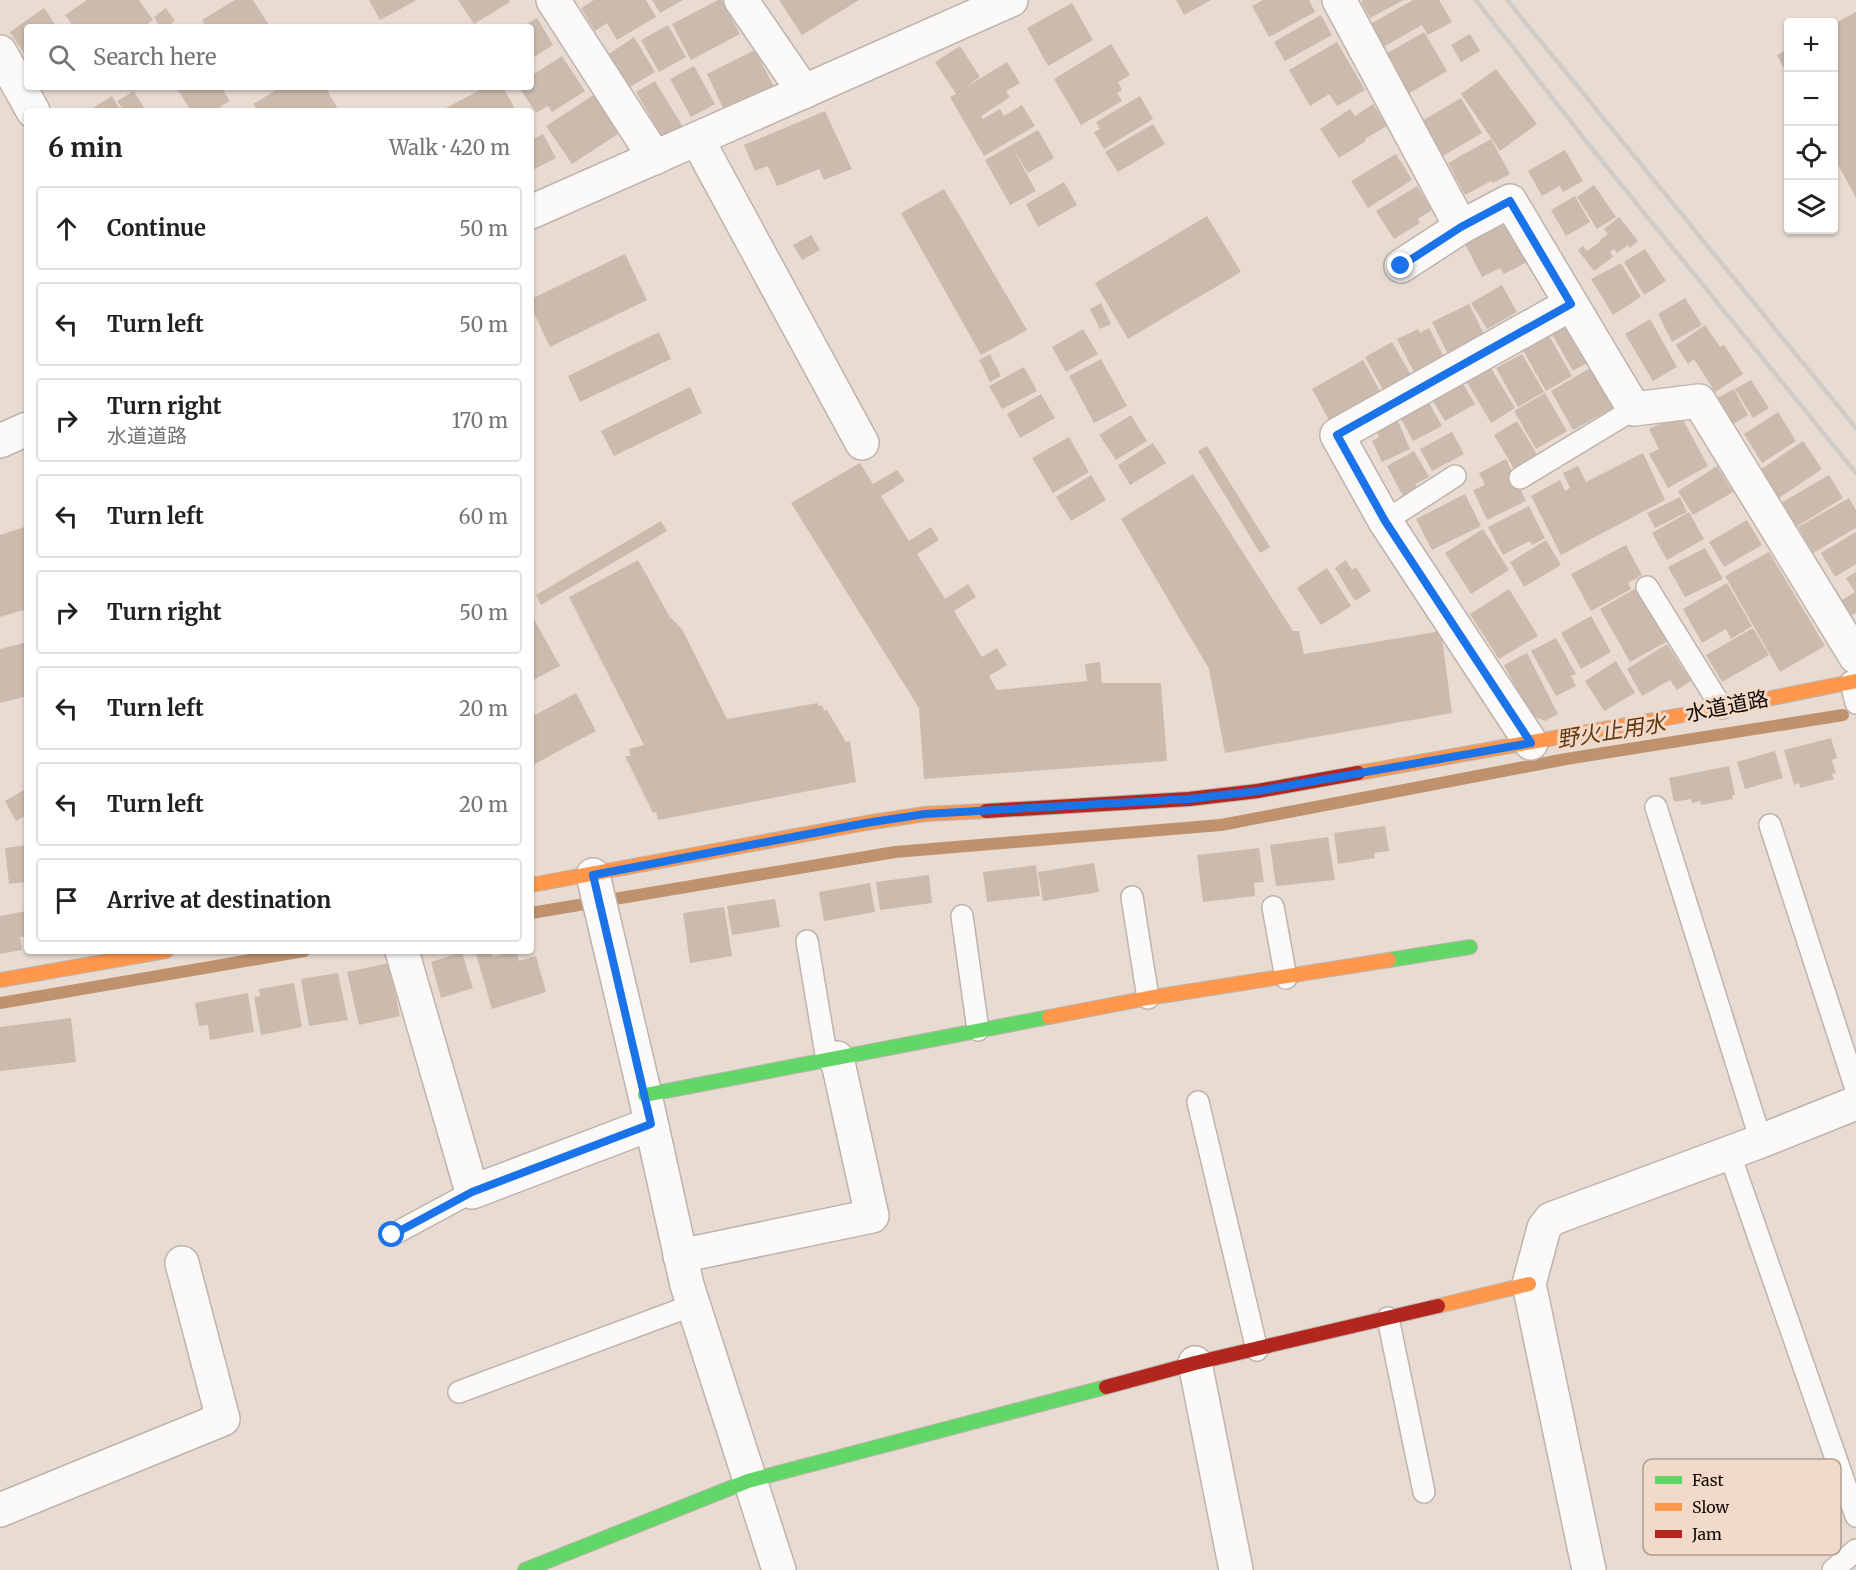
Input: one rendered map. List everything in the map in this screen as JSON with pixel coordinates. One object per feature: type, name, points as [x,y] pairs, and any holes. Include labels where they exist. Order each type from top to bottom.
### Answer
[{"type":"street","points":[[554,0],[655,158]]},
{"type":"street","points":[[741,0],[804,92]]},
{"type":"street","points":[[534,211],[1011,0]]},
{"type":"street","points":[[1339,0],[1461,227]]},
{"type":"street","points":[[0,52],[31,108]]},
{"type":"street","points":[[697,139],[862,442]]},
{"type":"street","points":[[1401,266],[1461,227],[1510,201],[1634,409],[1699,401],[1854,673]]},
{"type":"street","points":[[1531,743],[1385,521],[1337,435],[1571,304]]},
{"type":"street","points":[[0,441],[24,430]]},
{"type":"street","name":"水道道路","points":[[534,885],[925,814],[1189,799],[1258,791],[1722,708],[1854,673]]},
{"type":"street","points":[[593,875],[693,1305],[778,1570]]},
{"type":"street","points":[[403,954],[472,1192],[648,1110],[832,1059],[1148,998],[1286,978],[1470,947]]},
{"type":"street","points":[[0,980],[149,954]]},
{"type":"street","points":[[680,1256],[872,1216],[832,1059]]},
{"type":"street","points":[[1589,1570],[1529,1284],[1544,1228],[1551,1219],[1856,1103]]},
{"type":"street","points":[[0,1510],[223,1419],[182,1263]]},
{"type":"street","points":[[525,1570],[748,1481],[1195,1363],[1529,1284]]},
{"type":"street","points":[[1195,1363],[1236,1570]]},
{"type":"lane","points":[[1520,478],[1634,409]]},
{"type":"lane","points":[[1385,521],[1455,476]]},
{"type":"lane","points":[[1647,587],[1722,708]]},
{"type":"lane","points":[[1854,673],[1856,703]]},
{"type":"lane","points":[[1656,807],[1761,1141]]},
{"type":"lane","points":[[1770,825],[1856,1089]]},
{"type":"lane","points":[[1132,897],[1148,998]]},
{"type":"lane","points":[[1273,907],[1286,978]]},
{"type":"lane","points":[[962,916],[978,1030]]},
{"type":"lane","points":[[807,941],[832,1059]]},
{"type":"lane","points":[[1198,1102],[1257,1350]]},
{"type":"lane","points":[[1729,1152],[1836,1459]]},
{"type":"lane","points":[[392,1235],[472,1192]]},
{"type":"lane","points":[[459,1392],[693,1305]]},
{"type":"lane","points":[[1388,1318],[1424,1492]]},
{"type":"lane","points":[[1841,1473],[1856,1516]]},
{"type":"lane","points":[[1833,1570],[1856,1550]]},
{"type":"building","points":[[87,0],[139,0],[153,20],[147,24],[72,24],[65,15]]},
{"type":"building","points":[[235,0],[253,0],[268,24],[204,24],[202,20]]},
{"type":"building","points":[[369,0],[417,0],[380,20]]},
{"type":"building","points":[[458,0],[509,0],[510,2],[474,24]]},
{"type":"building","points":[[594,0],[646,0],[656,17],[617,40],[607,23],[595,31],[581,8]]},
{"type":"building","points":[[652,0],[683,0],[660,13]]},
{"type":"building","points":[[722,0],[740,34],[691,60],[672,24]]},
{"type":"building","points":[[779,0],[859,0],[802,35]]},
{"type":"building","points":[[1176,0],[1211,0],[1184,15]]},
{"type":"building","points":[[1263,0],[1309,0],[1315,12],[1269,37],[1252,6]]},
{"type":"building","points":[[1364,0],[1404,0],[1370,18],[1361,2]]},
{"type":"building","points":[[1413,0],[1439,0],[1452,22],[1428,35],[1422,25],[1380,49],[1367,26]]},
{"type":"building","points":[[1072,3],[1093,40],[1048,66],[1027,28]]},
{"type":"building","points":[[44,8],[55,24],[24,24],[24,53],[10,32]]},
{"type":"building","points":[[166,8],[175,21],[170,24],[158,24],[154,17]]},
{"type":"building","points":[[1856,12],[1856,198],[1838,164],[1838,22]]},
{"type":"building","points":[[1321,15],[1332,35],[1285,61],[1274,42]]},
{"type":"building","points":[[537,18],[553,45],[534,57],[534,24],[526,24]]},
{"type":"building","points":[[668,25],[686,57],[659,72],[641,40]]},
{"type":"building","points":[[1424,32],[1447,71],[1408,94],[1386,54]]},
{"type":"building","points":[[1470,34],[1480,51],[1461,62],[1451,45]]},
{"type":"building","points":[[634,37],[655,72],[630,87],[609,54]]},
{"type":"building","points":[[1337,42],[1365,90],[1337,106],[1329,94],[1310,106],[1289,70]]},
{"type":"building","points":[[1111,44],[1130,75],[1118,82],[1122,90],[1117,93],[1122,101],[1081,125],[1054,79]]},
{"type":"building","points":[[960,46],[980,77],[963,89],[1007,62],[1020,83],[1006,91],[1010,97],[981,116],[983,119],[1000,109],[1004,116],[1022,105],[1035,126],[984,156],[950,97],[956,94],[935,62]]},
{"type":"building","points":[[755,50],[774,87],[725,112],[707,74]]},
{"type":"building","points":[[1784,51],[1784,68],[1777,55]]},
{"type":"building","points":[[562,56],[585,91],[552,112],[548,106],[536,113],[521,90],[534,90],[534,74]]},
{"type":"building","points":[[694,66],[715,104],[691,117],[670,79]]},
{"type":"building","points":[[1496,69],[1537,124],[1500,151],[1461,94]]},
{"type":"building","points":[[655,81],[683,127],[663,139],[636,92]]},
{"type":"building","points":[[178,90],[223,90],[230,101],[218,108],[189,108]]},
{"type":"building","points":[[276,90],[327,90],[337,108],[256,108],[253,104]]},
{"type":"building","points":[[480,90],[505,90],[514,108],[446,108]]},
{"type":"building","points":[[134,91],[144,108],[122,108],[117,101]]},
{"type":"building","points":[[595,94],[621,132],[572,164],[546,126]]},
{"type":"building","points":[[112,96],[119,108],[93,108]]},
{"type":"building","points":[[1140,96],[1153,119],[1104,149],[1094,132],[1100,129],[1096,122]]},
{"type":"building","points":[[1461,98],[1482,133],[1443,156],[1422,121]]},
{"type":"building","points":[[1373,104],[1387,126],[1339,158],[1320,129],[1350,109],[1355,116]]},
{"type":"building","points":[[825,111],[852,169],[824,180],[819,169],[777,186],[768,166],[755,171],[744,145]]},
{"type":"building","points":[[1153,124],[1165,144],[1118,172],[1105,152]]},
{"type":"building","points":[[1038,130],[1054,158],[1028,173],[1013,149],[1036,191],[1010,205],[985,160]]},
{"type":"building","points":[[543,134],[556,158],[534,169],[534,138]]},
{"type":"building","points":[[1491,139],[1510,174],[1465,195],[1448,163]]},
{"type":"building","points":[[1565,150],[1583,181],[1563,192],[1560,186],[1542,196],[1528,171]]},
{"type":"building","points":[[1396,154],[1412,180],[1368,208],[1351,181]]},
{"type":"building","points":[[1064,182],[1077,205],[1038,227],[1026,204]]},
{"type":"building","points":[[1594,185],[1616,217],[1597,229],[1577,197]]},
{"type":"building","points":[[1417,186],[1432,210],[1418,219],[1420,223],[1394,239],[1376,211]]},
{"type":"building","points":[[944,189],[1027,330],[981,355],[901,213]]},
{"type":"building","points":[[1575,196],[1590,222],[1566,236],[1551,210]]},
{"type":"building","points":[[1207,216],[1241,272],[1128,339],[1095,283]]},
{"type":"building","points":[[1619,217],[1638,241],[1630,248],[1628,245],[1617,253],[1614,249],[1610,252],[1613,257],[1594,271],[1578,250],[1583,246],[1587,251],[1601,241],[1608,234],[1604,229]]},
{"type":"building","points":[[1507,218],[1529,261],[1504,274],[1500,268],[1482,277],[1463,240]]},
{"type":"building","points":[[811,235],[820,250],[802,260],[793,245]]},
{"type":"building","points":[[1645,249],[1666,281],[1644,295],[1624,262]]},
{"type":"building","points":[[625,254],[647,300],[550,347],[534,313],[534,298]]},
{"type":"building","points":[[1621,263],[1641,297],[1613,315],[1591,279]]},
{"type":"building","points":[[1502,285],[1517,312],[1487,329],[1471,303]]},
{"type":"building","points":[[1685,298],[1702,325],[1672,342],[1658,314]]},
{"type":"building","points":[[1101,303],[1111,324],[1100,329],[1090,309]]},
{"type":"building","points":[[1469,304],[1485,336],[1448,354],[1432,322]]},
{"type":"building","points":[[1650,319],[1677,367],[1653,381],[1625,334]]},
{"type":"building","points":[[1576,320],[1597,357],[1573,371],[1552,334]]},
{"type":"building","points":[[1705,325],[1720,347],[1724,345],[1743,374],[1715,392],[1694,359],[1688,364],[1676,345]]},
{"type":"building","points":[[1429,328],[1444,357],[1414,372],[1397,339],[1418,329],[1420,333]]},
{"type":"building","points":[[1083,329],[1098,354],[1066,372],[1052,347]]},
{"type":"building","points":[[659,332],[671,359],[580,402],[568,376]]},
{"type":"building","points":[[1547,332],[1572,376],[1546,391],[1521,347]]},
{"type":"building","points":[[1392,342],[1411,375],[1383,390],[1365,357]]},
{"type":"building","points":[[990,354],[1001,376],[990,382],[979,360]]},
{"type":"building","points":[[1522,354],[1544,392],[1518,407],[1496,368]]},
{"type":"building","points":[[1101,359],[1127,406],[1094,423],[1069,376]]},
{"type":"building","points":[[1363,360],[1380,391],[1329,420],[1312,389]]},
{"type":"building","points":[[1488,363],[1515,408],[1491,423],[1464,377]]},
{"type":"building","points":[[1597,364],[1620,404],[1573,430],[1551,391]]},
{"type":"building","points":[[1024,367],[1037,391],[1002,409],[989,386]]},
{"type":"building","points":[[1460,379],[1475,404],[1445,421],[1430,396]]},
{"type":"building","points":[[1751,380],[1769,408],[1753,418],[1735,389]]},
{"type":"building","points":[[690,387],[702,413],[614,456],[601,431]]},
{"type":"building","points":[[1734,389],[1748,415],[1730,426],[1715,399]]},
{"type":"building","points":[[1545,393],[1567,431],[1536,449],[1514,411]]},
{"type":"building","points":[[1041,394],[1055,418],[1020,438],[1007,414]]},
{"type":"building","points":[[1427,399],[1442,426],[1413,441],[1399,415]]},
{"type":"building","points":[[1778,412],[1796,441],[1762,463],[1744,434]]},
{"type":"building","points":[[1131,415],[1147,441],[1116,460],[1099,435]]},
{"type":"building","points":[[1671,418],[1675,422],[1682,418],[1708,466],[1668,488],[1649,454],[1659,449],[1649,429]]},
{"type":"building","points":[[1397,419],[1410,449],[1382,462],[1372,441],[1379,437],[1375,429]]},
{"type":"building","points":[[1517,421],[1539,458],[1516,472],[1494,435]]},
{"type":"building","points":[[1452,432],[1464,454],[1432,471],[1420,449]]},
{"type":"building","points":[[1069,437],[1089,472],[1053,493],[1032,458]]},
{"type":"building","points":[[1803,441],[1822,469],[1779,498],[1760,470]]},
{"type":"building","points":[[1153,443],[1166,463],[1130,485],[1118,465]]},
{"type":"building","points":[[1207,446],[1270,547],[1260,553],[1198,451]]},
{"type":"building","points":[[1414,451],[1429,477],[1415,484],[1417,488],[1403,496],[1387,466]]},
{"type":"building","points":[[1643,453],[1665,500],[1561,555],[1531,496],[1560,480],[1565,491],[1570,488],[1563,473],[1578,466],[1586,482]]},
{"type":"building","points":[[1506,459],[1526,501],[1487,520],[1473,490],[1485,485],[1479,473]]},
{"type":"building","points":[[860,463],[873,484],[897,470],[905,481],[881,496],[909,541],[931,527],[939,540],[917,554],[945,599],[968,584],[976,597],[954,611],[982,657],[997,648],[1007,665],[989,676],[997,690],[1087,681],[1085,664],[1100,662],[1102,683],[1161,683],[1167,761],[924,779],[919,708],[791,503]]},
{"type":"building","points":[[1717,466],[1733,492],[1693,515],[1678,491]]},
{"type":"building","points":[[1193,474],[1293,631],[1299,631],[1304,654],[1441,631],[1452,713],[1225,753],[1209,669],[1121,519]]},
{"type":"building","points":[[1091,475],[1106,500],[1071,521],[1056,497]]},
{"type":"building","points":[[1829,475],[1843,498],[1796,527],[1781,503]]},
{"type":"building","points":[[1465,494],[1481,526],[1432,550],[1416,519]]},
{"type":"building","points":[[1680,497],[1687,512],[1655,528],[1647,513]]},
{"type":"building","points":[[1849,498],[1856,510],[1856,528],[1813,553],[1798,527]]},
{"type":"building","points":[[1529,506],[1545,538],[1532,545],[1530,541],[1503,555],[1488,527]]},
{"type":"building","points":[[1689,512],[1704,539],[1667,560],[1652,533]]},
{"type":"building","points":[[1747,520],[1762,545],[1724,567],[1709,542]]},
{"type":"building","points":[[661,521],[667,531],[541,605],[536,595]]},
{"type":"building","points":[[24,527],[24,610],[0,617],[0,535]]},
{"type":"building","points":[[1483,529],[1509,570],[1471,594],[1445,553]]},
{"type":"building","points":[[1856,532],[1856,564],[1835,577],[1821,553]]},
{"type":"building","points":[[1546,540],[1561,565],[1524,587],[1510,562]]},
{"type":"building","points":[[1626,545],[1642,575],[1628,583],[1631,589],[1591,611],[1571,574]]},
{"type":"building","points":[[1705,548],[1723,579],[1685,597],[1668,567]]},
{"type":"building","points":[[1769,552],[1825,646],[1780,672],[1725,576]]},
{"type":"building","points":[[638,560],[670,617],[682,629],[727,719],[818,703],[818,706],[822,705],[824,711],[827,710],[846,742],[850,741],[856,782],[658,820],[656,812],[653,813],[625,756],[630,756],[629,749],[644,745],[569,597]]},
{"type":"building","points":[[1346,560],[1352,570],[1356,567],[1371,591],[1355,601],[1335,568]]},
{"type":"building","points":[[1327,568],[1351,606],[1321,625],[1297,588]]},
{"type":"building","points":[[1856,572],[1856,613],[1849,617],[1839,602],[1855,592],[1846,578]]},
{"type":"building","points":[[1727,583],[1752,626],[1731,639],[1726,629],[1702,643],[1683,609]]},
{"type":"building","points":[[1638,587],[1668,641],[1630,662],[1600,609]]},
{"type":"building","points":[[1509,589],[1538,636],[1499,659],[1470,614]]},
{"type":"building","points":[[1591,616],[1611,652],[1581,669],[1561,633]]},
{"type":"building","points":[[534,619],[560,666],[534,679]]},
{"type":"building","points":[[1753,628],[1769,655],[1722,682],[1706,655]]},
{"type":"building","points":[[1556,638],[1576,674],[1571,676],[1576,686],[1556,696],[1531,651]]},
{"type":"building","points":[[24,643],[24,697],[0,703],[0,649]]},
{"type":"building","points":[[1667,644],[1691,681],[1677,690],[1670,680],[1642,696],[1627,669]]},
{"type":"building","points":[[1527,653],[1558,714],[1545,721],[1530,715],[1504,665]]},
{"type":"building","points":[[1616,661],[1635,693],[1604,711],[1585,681]]},
{"type":"building","points":[[576,693],[596,731],[534,764],[534,715]]},
{"type":"building","points":[[1831,738],[1837,758],[1832,760],[1836,773],[1832,774],[1834,779],[1800,788],[1799,783],[1794,785],[1784,750]]},
{"type":"building","points":[[1775,751],[1783,778],[1745,789],[1737,762]]},
{"type":"building","points":[[1729,766],[1735,795],[1732,795],[1733,799],[1701,805],[1700,801],[1692,803],[1691,799],[1674,802],[1669,778]]},
{"type":"building","points":[[24,790],[24,817],[16,821],[5,801]]},
{"type":"building","points":[[1385,826],[1389,851],[1374,853],[1375,858],[1338,864],[1334,833]]},
{"type":"building","points":[[1328,837],[1335,880],[1276,886],[1270,845]]},
{"type":"building","points":[[24,845],[24,882],[9,884],[5,848]]},
{"type":"building","points":[[1259,848],[1264,882],[1254,883],[1255,896],[1203,902],[1197,855]]},
{"type":"building","points":[[1094,863],[1099,892],[1043,901],[1038,872]]},
{"type":"building","points":[[1036,865],[1040,896],[987,902],[983,872]]},
{"type":"building","points":[[929,875],[932,903],[880,910],[876,882]]},
{"type":"building","points":[[870,883],[875,912],[824,921],[819,892]]},
{"type":"building","points":[[775,899],[780,927],[732,935],[727,906]]},
{"type":"building","points":[[724,907],[732,956],[690,963],[683,913]]},
{"type":"building","points":[[24,911],[24,936],[20,937],[22,950],[0,954],[0,916]]},
{"type":"building","points":[[463,954],[473,988],[441,998],[431,962]]},
{"type":"building","points":[[476,954],[492,954],[493,957],[517,954],[519,961],[536,956],[546,992],[492,1009]]},
{"type":"building","points":[[389,963],[400,1016],[359,1025],[347,972]]},
{"type":"building","points":[[338,973],[348,1020],[309,1026],[301,979]]},
{"type":"building","points":[[294,983],[302,1027],[261,1035],[254,997],[260,996],[259,989]]},
{"type":"building","points":[[248,993],[254,1032],[210,1040],[208,1025],[199,1026],[195,1003]]},
{"type":"building","points":[[71,1018],[76,1062],[0,1071],[0,1027]]},
{"type":"waterway","name":"野火止用水","points":[[534,912],[895,852],[1221,825],[1566,759],[1843,715]]},
{"type":"waterway","name":"野火止用水","points":[[0,1003],[286,954]]},
{"type":"railway","points":[[1476,0],[1593,150],[1856,473]]},
{"type":"railway","points":[[1507,0],[1856,428]]},
{"type":"traffic: fast","points":[[1389,960],[1470,947]]},
{"type":"traffic: fast","points":[[645,1095],[1049,1017]]},
{"type":"traffic: fast","points":[[525,1570],[748,1481],[1106,1387]]},
{"type":"traffic: slow","points":[[1358,773],[1722,708],[1856,681]]},
{"type":"traffic: slow","points":[[534,884],[866,823],[925,814],[986,811]]},
{"type":"traffic: slow","points":[[0,980],[149,954]]},
{"type":"traffic: slow","points":[[1049,1017],[1148,998],[1389,960]]},
{"type":"traffic: slow","points":[[1438,1306],[1529,1284]]},
{"type":"traffic: jam","points":[[986,811],[1189,799],[1258,791],[1358,773]]},
{"type":"traffic: jam","points":[[1106,1387],[1195,1363],[1438,1306]]},
{"type":"route","points":[[392,1235],[472,1192],[651,1124],[593,875],[866,823],[925,814],[1189,799],[1258,791],[1531,743],[1385,521],[1337,435],[1571,304],[1510,201],[1461,227],[1401,266]]}]
